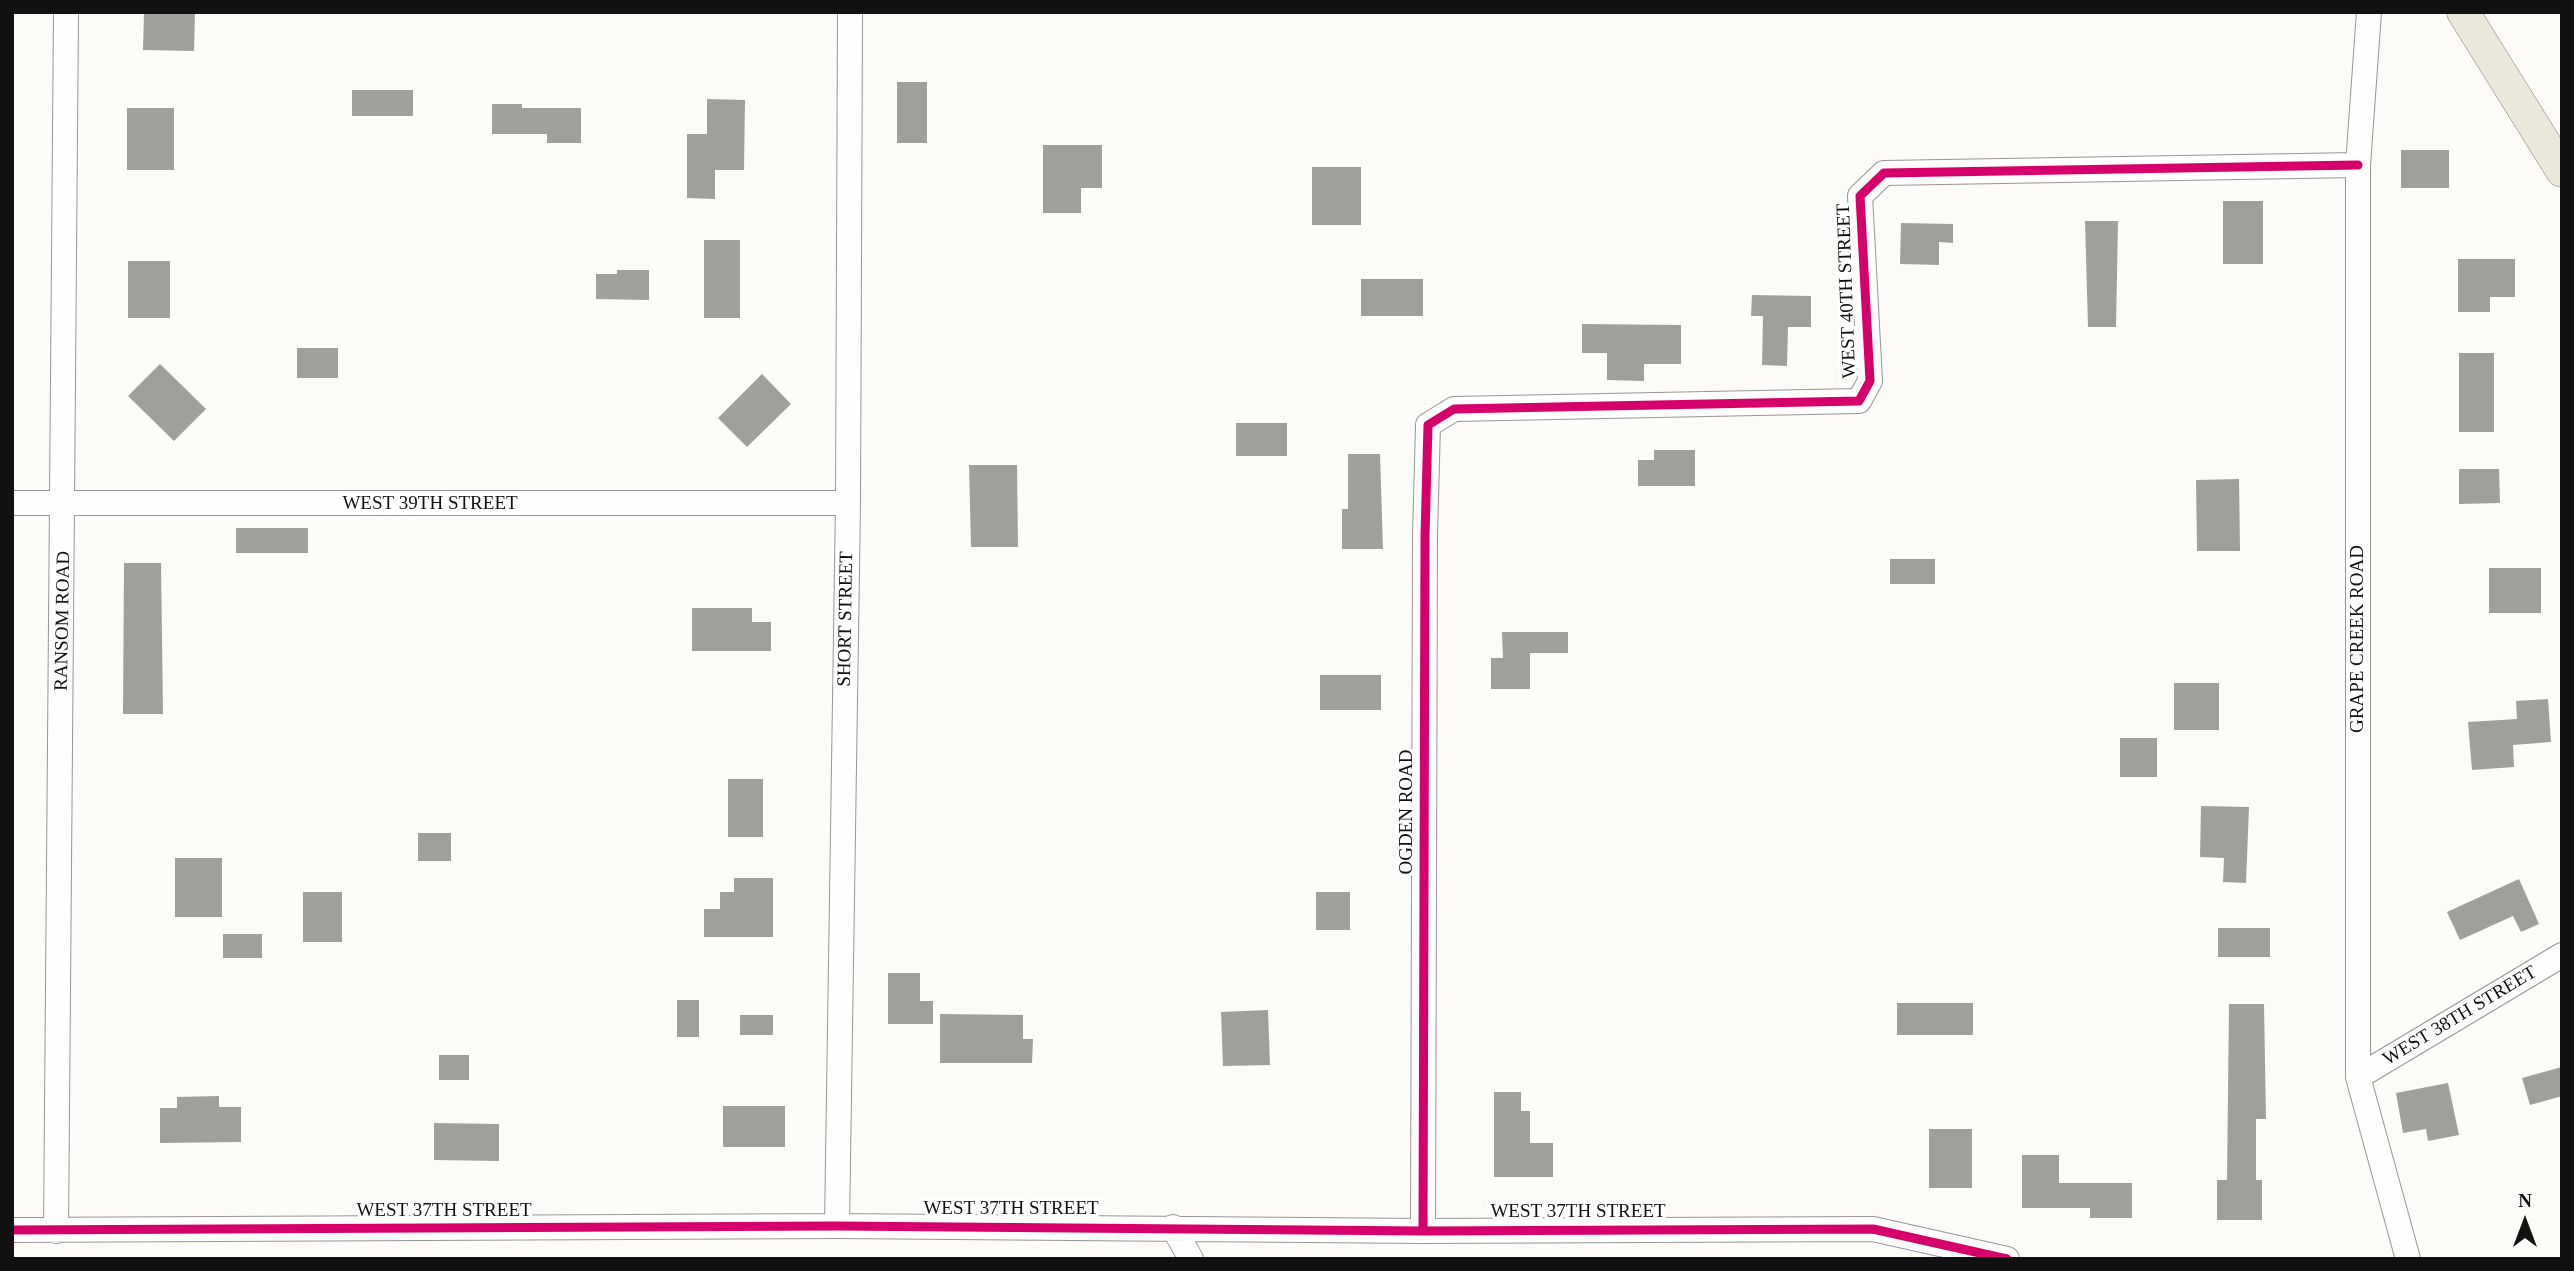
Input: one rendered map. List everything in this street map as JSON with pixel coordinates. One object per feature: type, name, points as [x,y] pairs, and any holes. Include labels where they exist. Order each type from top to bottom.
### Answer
[{"type":"main road","points":[[2463,12],[2562,171]]},
{"type":"street","name":"RANSOM ROAD","points":[[57,1231],[66,12]]},
{"type":"street","name":"SHORT STREET","points":[[837,1226],[848,503],[850,12]]},
{"type":"street","name":"GRAPE CREEK ROAD","points":[[2369,12],[2358,165],[2358,1077],[2400,1258]]},
{"type":"street","name":"WEST 40TH STREET","points":[[1454,409],[1859,401],[1870,381],[1860,196],[1884,173],[2358,165]]},
{"type":"street","name":"OGDEN ROAD","points":[[1423,1231],[1425,536],[1428,425],[1454,409]]},
{"type":"street","name":"WEST 39TH STREET","points":[[12,503],[848,503]]},
{"type":"street","name":"WEST 38TH STREET","points":[[2358,1077],[2562,955]]},
{"type":"street","name":"WEST 37TH STREET","points":[[12,1230],[837,1226],[1423,1231],[1873,1229],[2007,1259]]},
{"type":"street","points":[[1173,1227],[1191,1259]]},
{"type":"building","points":[[144,12],[195,12],[194,51],[143,50]]},
{"type":"building","points":[[897,82],[927,82],[927,143],[897,143]]},
{"type":"building","points":[[352,90],[413,90],[413,116],[352,116]]},
{"type":"building","points":[[707,99],[745,100],[744,170],[715,170],[715,199],[687,198],[687,134],[707,134]]},
{"type":"building","points":[[492,104],[522,104],[522,108],[581,108],[581,143],[547,143],[547,134],[492,134]]},
{"type":"building","points":[[127,108],[174,108],[174,170],[127,170]]},
{"type":"building","points":[[1043,145],[1102,145],[1102,188],[1081,188],[1081,213],[1043,213]]},
{"type":"building","points":[[2401,150],[2449,150],[2449,188],[2401,188]]},
{"type":"building","points":[[1312,167],[1361,167],[1361,225],[1312,225]]},
{"type":"building","points":[[2223,201],[2263,201],[2263,264],[2223,264]]},
{"type":"building","points":[[2085,221],[2118,221],[2116,327],[2088,327]]},
{"type":"building","points":[[1901,223],[1953,224],[1953,243],[1939,242],[1939,265],[1900,264]]},
{"type":"building","points":[[704,240],[740,240],[740,318],[704,318]]},
{"type":"building","points":[[2458,259],[2515,259],[2515,297],[2490,297],[2490,312],[2458,312]]},
{"type":"building","points":[[128,261],[170,261],[170,318],[128,318]]},
{"type":"building","points":[[617,270],[649,270],[649,300],[596,299],[596,274],[617,274]]},
{"type":"building","points":[[1361,279],[1423,279],[1423,316],[1361,316]]},
{"type":"building","points":[[1752,295],[1811,296],[1811,327],[1788,327],[1787,366],[1762,365],[1763,316],[1751,316]]},
{"type":"building","points":[[1582,324],[1681,325],[1681,364],[1644,364],[1644,381],[1607,380],[1607,353],[1582,353]]},
{"type":"building","points":[[297,348],[338,348],[338,378],[297,378]]},
{"type":"building","points":[[2459,353],[2494,353],[2494,432],[2459,432]]},
{"type":"building","points":[[160,364],[206,409],[174,441],[128,396]]},
{"type":"building","points":[[762,374],[791,404],[747,447],[718,418]]},
{"type":"building","points":[[1236,423],[1287,423],[1287,456],[1236,456]]},
{"type":"building","points":[[1654,450],[1695,450],[1695,486],[1638,486],[1638,460],[1654,460]]},
{"type":"building","points":[[1348,454],[1380,454],[1383,549],[1342,549],[1342,509],[1348,509]]},
{"type":"building","points":[[969,465],[1017,465],[1018,547],[971,547]]},
{"type":"building","points":[[2459,469],[2499,469],[2500,503],[2459,504]]},
{"type":"building","points":[[2239,479],[2240,551],[2197,551],[2196,480]]},
{"type":"building","points":[[236,528],[308,528],[308,553],[236,553]]},
{"type":"building","points":[[1890,559],[1935,559],[1935,584],[1890,584]]},
{"type":"building","points":[[124,563],[161,563],[163,714],[123,714]]},
{"type":"building","points":[[2489,568],[2541,568],[2541,613],[2489,613]]},
{"type":"building","points":[[692,608],[752,608],[752,622],[771,622],[771,651],[692,651]]},
{"type":"building","points":[[1502,632],[1568,632],[1568,653],[1530,653],[1530,689],[1491,689],[1491,658],[1503,658]]},
{"type":"building","points":[[1320,675],[1381,675],[1381,710],[1320,710]]},
{"type":"building","points":[[2174,683],[2219,683],[2219,730],[2174,730]]},
{"type":"building","points":[[2548,699],[2551,742],[2513,745],[2514,767],[2472,770],[2468,722],[2517,719],[2516,701]]},
{"type":"building","points":[[2120,738],[2157,738],[2157,777],[2120,777]]},
{"type":"building","points":[[728,779],[763,779],[763,837],[728,837]]},
{"type":"building","points":[[2201,806],[2249,807],[2246,883],[2223,882],[2224,858],[2200,857]]},
{"type":"building","points":[[418,833],[451,833],[451,861],[418,861]]},
{"type":"building","points":[[175,858],[222,858],[222,917],[175,917]]},
{"type":"building","points":[[734,878],[773,878],[773,937],[704,937],[704,909],[720,909],[720,892],[734,892]]},
{"type":"building","points":[[2519,879],[2539,924],[2521,932],[2513,916],[2460,940],[2447,912]]},
{"type":"building","points":[[303,892],[342,892],[342,942],[303,942]]},
{"type":"building","points":[[1316,892],[1350,892],[1350,930],[1316,930]]},
{"type":"building","points":[[2218,928],[2270,928],[2270,957],[2218,957]]},
{"type":"building","points":[[223,934],[262,934],[262,958],[223,958]]},
{"type":"building","points":[[888,973],[920,973],[920,1001],[933,1001],[933,1024],[888,1024]]},
{"type":"building","points":[[677,1000],[699,1000],[699,1037],[677,1037]]},
{"type":"building","points":[[1897,1003],[1973,1003],[1973,1035],[1897,1035]]},
{"type":"building","points":[[2229,1004],[2264,1004],[2266,1119],[2256,1119],[2256,1180],[2262,1180],[2262,1220],[2217,1220],[2217,1180],[2227,1180]]},
{"type":"building","points":[[1268,1010],[1270,1065],[1223,1066],[1221,1012]]},
{"type":"building","points":[[940,1014],[1023,1015],[1023,1039],[1033,1039],[1032,1063],[940,1063]]},
{"type":"building","points":[[740,1015],[773,1015],[773,1035],[740,1035]]},
{"type":"building","points":[[439,1055],[469,1055],[469,1080],[439,1080]]},
{"type":"building","points":[[2562,1067],[2562,1096],[2530,1105],[2522,1078]]},
{"type":"building","points":[[2448,1083],[2459,1135],[2428,1141],[2426,1129],[2403,1133],[2396,1093]]},
{"type":"building","points":[[1494,1092],[1521,1092],[1521,1111],[1530,1111],[1530,1143],[1553,1143],[1553,1177],[1494,1177]]},
{"type":"building","points":[[219,1096],[219,1107],[241,1107],[241,1142],[160,1143],[160,1108],[177,1108],[177,1097]]},
{"type":"building","points":[[723,1106],[785,1106],[785,1147],[723,1147]]},
{"type":"building","points":[[434,1123],[499,1124],[499,1161],[434,1160]]},
{"type":"building","points":[[1929,1129],[1972,1129],[1972,1188],[1929,1188]]},
{"type":"building","points":[[2022,1155],[2059,1155],[2059,1183],[2132,1183],[2132,1218],[2090,1218],[2090,1208],[2022,1208]]},
{"type":"cycle path","points":[[1423,1231],[1425,536],[1428,425],[1454,409],[1859,401],[1870,381],[1860,196],[1884,173],[2358,165]]},
{"type":"cycle path","points":[[12,1230],[837,1226],[1423,1231],[1873,1229],[2007,1259]]}]
